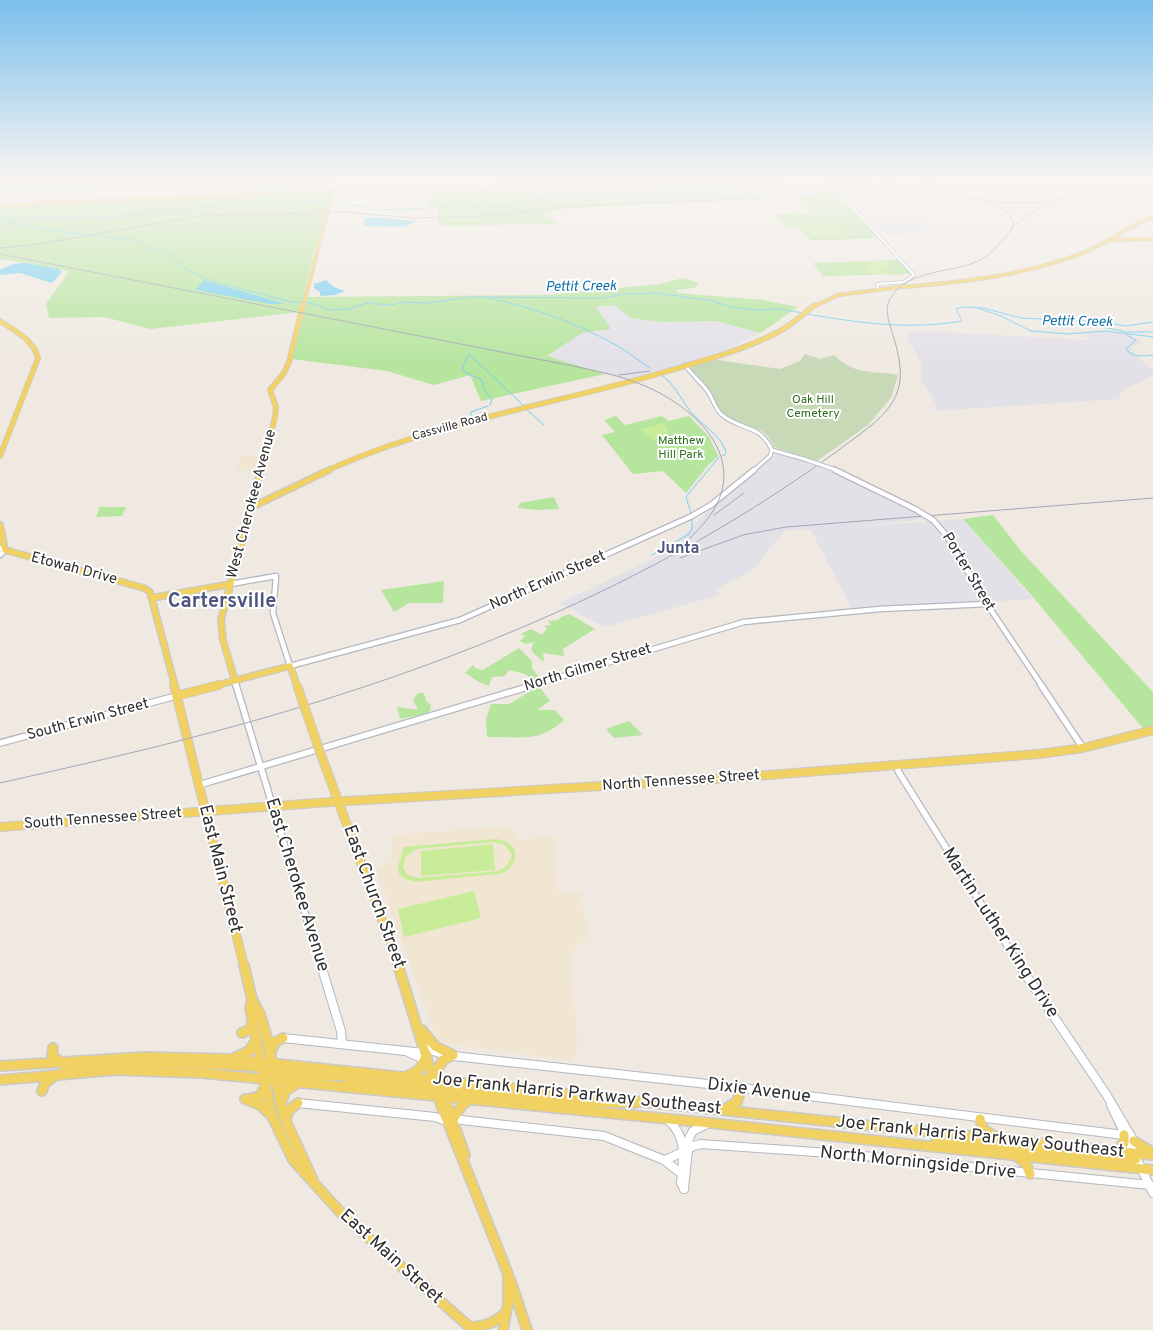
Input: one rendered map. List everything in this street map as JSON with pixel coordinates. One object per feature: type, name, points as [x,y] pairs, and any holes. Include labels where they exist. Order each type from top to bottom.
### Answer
[{"type":"main road","name":"West Cherokee Avenue","points":[[235,680],[220,628],[276,411],[270,390],[284,373],[288,364],[319,242]]},
{"type":"main road","name":"Cassville Road","points":[[810,307],[836,296],[877,288],[977,279],[1051,263],[1081,253],[1105,242]]},
{"type":"main road","points":[[1051,263],[1057,267]]},
{"type":"main road","name":"Cassville Road","points":[[253,503],[264,501],[365,454],[412,437],[471,421],[596,392],[740,347],[777,333],[810,307],[832,294],[908,286]]},
{"type":"main road","name":"Cassville Road","points":[[740,347],[774,333],[799,316]]},
{"type":"main road","points":[[0,321],[13,333],[35,347],[37,359],[0,456]]},
{"type":"main road","points":[[753,342],[761,342]]},
{"type":"main road","points":[[0,525],[2,551]]},
{"type":"main road","name":"Etowah Drive","points":[[2,551],[149,589]]},
{"type":"main road","points":[[152,598],[231,584]]},
{"type":"main road","name":"East Main Street","points":[[149,589],[252,999],[260,1014],[266,1034],[287,1123],[313,1180]]},
{"type":"main road","name":"East Church Street","points":[[290,666],[392,944],[418,1025],[423,1049],[508,1274],[507,1311],[503,1330]]},
{"type":"main road","name":"North Erwin Street","points":[[176,696],[290,666]]},
{"type":"main road","name":"North Tennessee Street","points":[[206,811],[338,801],[616,786],[1039,754],[1083,748],[1153,730]]},
{"type":"main road","name":"South Tennessee Street","points":[[0,827],[206,811]]},
{"type":"main road","name":"East Main Street","points":[[252,999],[250,1008],[272,1116],[293,1160],[342,1214],[471,1329]]},
{"type":"main road","points":[[418,1025],[435,1046],[453,1055]]},
{"type":"main road","points":[[266,1034],[283,1038]]},
{"type":"main road","points":[[270,1052],[273,1044],[283,1038]]},
{"type":"main road","points":[[230,1059],[249,1051],[257,1039]]},
{"type":"main road","points":[[53,1048],[52,1056],[59,1061]]},
{"type":"main road","points":[[436,1083],[443,1060],[453,1055]]},
{"type":"main road","name":"Joe Frank Harris Parkway Southeast","points":[[0,1066],[151,1056],[230,1059],[264,1073]]},
{"type":"main road","points":[[47,1075],[87,1066],[138,1062],[181,1062],[264,1073],[274,1071]]},
{"type":"main road","name":"Joe Frank Harris Parkway Southeast","points":[[0,1080],[115,1070],[264,1073],[274,1071],[334,1076],[372,1073],[436,1083],[470,1100],[664,1118],[1148,1170]]},
{"type":"main road","name":"Joe Frank Harris Parkway Southeast","points":[[274,1071],[303,1082],[333,1086],[454,1082],[1001,1139],[1137,1156],[1153,1154]]},
{"type":"main road","points":[[404,1077],[415,1072],[436,1083],[558,1102],[613,1104],[651,1102]]},
{"type":"main road","points":[[264,1073],[260,1096],[245,1099],[260,1105],[272,1116]]},
{"type":"main road","points":[[42,1091],[48,1080],[59,1074]]},
{"type":"main road","points":[[298,1103],[282,1101],[287,1089],[303,1082]]},
{"type":"main road","name":"East Church Street","points":[[436,1083],[443,1109],[451,1120]]},
{"type":"main road","points":[[724,1110],[737,1103],[741,1088]]},
{"type":"main road","points":[[451,1120],[462,1105],[470,1100]]},
{"type":"main road","points":[[287,1123],[289,1110],[298,1103]]},
{"type":"main road","points":[[980,1118],[983,1129],[1001,1139]]},
{"type":"main road","points":[[1117,1152],[1124,1143],[1124,1134]]},
{"type":"main road","points":[[1134,1141],[1153,1154]]},
{"type":"main road","points":[[919,1145],[946,1143],[983,1144],[1137,1156]]},
{"type":"main road","points":[[1016,1155],[1026,1164],[1030,1174]]},
{"type":"main road","points":[[508,1274],[527,1330]]},
{"type":"main road","points":[[471,1329],[496,1322],[507,1311]]},
{"type":"street","points":[[877,288],[904,282],[914,275],[884,242]]},
{"type":"street","points":[[686,365],[709,393],[720,413],[728,419],[761,432],[766,437],[772,450]]},
{"type":"street","name":"Porter Street","points":[[772,450],[833,469],[915,509],[933,520],[946,535],[986,604],[1083,748]]},
{"type":"street","name":"North Erwin Street","points":[[290,666],[452,623],[512,597],[703,510],[767,459],[772,450]]},
{"type":"street","points":[[231,584],[276,576],[272,613],[290,666]]},
{"type":"street","name":"North Gilmer Street","points":[[199,785],[746,621],[880,609],[986,604]]},
{"type":"street","name":"West Cherokee Avenue","points":[[235,680],[249,728]]},
{"type":"street","name":"South Erwin Street","points":[[0,743],[176,696]]},
{"type":"street","name":"East Cherokee Avenue","points":[[249,728],[341,1031],[342,1043]]},
{"type":"street","name":"Martin Luther King Drive","points":[[898,765],[898,770],[903,779],[957,867],[1119,1113],[1134,1141],[1137,1156]]},
{"type":"street","name":"Dixie Avenue","points":[[283,1038],[403,1050],[423,1049],[441,1054],[741,1088],[1114,1135],[1124,1134]]},
{"type":"street","points":[[403,1050],[421,1058],[436,1083]]},
{"type":"street","name":"Martin Luther King Drive","points":[[1108,1098],[1124,1134],[1148,1170],[1151,1189]]},
{"type":"street","points":[[298,1103],[604,1136],[664,1160],[682,1174]]},
{"type":"street","points":[[435,1117],[443,1109]]},
{"type":"street","points":[[664,1118],[682,1134],[685,1151],[686,1183],[684,1188],[681,1183],[685,1151],[689,1138],[693,1131],[710,1123]]},
{"type":"street","name":"North Morningside Drive","points":[[664,1160],[674,1158],[693,1146],[701,1144],[863,1156],[1151,1189]]},
{"type":"shaded area","points":[[614,305],[630,318],[662,322],[716,321],[760,333],[727,349],[632,381],[546,357],[582,333],[611,329],[596,307]]},
{"type":"shaded area","points":[[1095,330],[1115,332],[1137,338],[1141,343],[1131,347],[1133,353],[1153,370],[1153,376],[1124,389],[1118,399],[934,411],[937,406],[921,380],[922,364],[906,336],[911,332],[922,331],[1090,340],[1079,333]]},
{"type":"shaded area","points":[[785,453],[848,478],[911,509],[924,519],[850,527],[963,519],[1033,599],[853,611],[811,530],[785,530],[752,571],[717,590],[720,595],[605,627],[560,603],[667,552],[722,497],[776,454]]},
{"type":"shaded area","points":[[241,456],[262,456],[258,470],[237,471]]},
{"type":"shaded area","points":[[511,826],[517,840],[553,836],[557,886],[561,893],[581,892],[588,939],[574,948],[569,957],[578,1041],[575,1056],[571,1061],[438,1042],[376,868],[391,862],[392,835]]},
{"type":"green space","points":[[0,242],[317,242],[300,312],[151,329],[104,317],[49,318],[46,304],[69,271],[0,259]]},
{"type":"green space","points":[[899,260],[913,274],[823,276],[813,263]]},
{"type":"green space","points":[[885,261],[891,269],[881,269],[889,274],[868,274],[865,266],[873,267],[866,262]]},
{"type":"green space","points":[[683,278],[699,283],[695,288],[675,290],[679,293],[763,300],[798,307],[760,333],[716,321],[662,322],[630,318],[614,305],[596,307],[611,329],[582,333],[547,356],[605,374],[481,401],[470,375],[434,385],[387,371],[292,359],[308,297],[549,295],[659,284]]},
{"type":"green space","name":"Oak Hill Cemetery","points":[[805,354],[820,359],[834,355],[842,362],[857,369],[898,375],[891,398],[868,425],[817,461],[774,447],[769,437],[762,431],[726,417],[718,410],[711,393],[690,368],[691,365],[711,359],[780,369],[800,361]]},
{"type":"green space","name":"Matthew Hill Park","points":[[616,416],[625,425],[662,416],[669,421],[689,416],[709,437],[718,456],[708,465],[686,493],[663,471],[633,474],[602,435],[615,432],[604,420]]},
{"type":"green space","points":[[663,423],[668,429],[667,433],[661,438],[653,440],[640,429]]},
{"type":"green space","points":[[554,497],[559,509],[537,510],[518,508],[520,503]]},
{"type":"green space","points":[[100,507],[126,507],[122,516],[96,517]]},
{"type":"green space","points":[[993,515],[1021,551],[1153,692],[1153,730],[1146,732],[1033,597],[963,519]]},
{"type":"green space","points":[[444,581],[443,603],[409,603],[394,612],[381,590]]},
{"type":"green space","points":[[569,614],[595,629],[563,649],[564,656],[543,653],[544,662],[531,649],[534,642],[526,644],[520,641],[525,636],[521,634],[531,629],[542,635],[547,628],[544,626],[551,625],[548,621],[558,620]]},
{"type":"green space","points":[[519,648],[532,661],[532,668],[540,679],[533,680],[525,674],[509,670],[505,676],[492,677],[489,686],[465,673],[473,665],[477,669],[483,670]]},
{"type":"green space","points":[[539,686],[550,701],[537,710],[555,710],[564,720],[555,728],[537,736],[519,738],[487,737],[486,719],[491,704],[509,704]]},
{"type":"green space","points":[[418,693],[424,693],[426,701],[431,705],[430,711],[421,715],[400,719],[397,707],[418,710],[413,700]]},
{"type":"green space","points":[[629,721],[643,735],[614,738],[606,729]]},
{"type":"green space","points":[[496,839],[510,845],[516,855],[512,866],[499,874],[417,882],[407,880],[399,872],[398,868],[403,847]],"holes":[[[492,842],[505,845],[512,855],[507,866],[498,871],[418,878],[408,875],[403,868],[406,856],[417,849]]]},
{"type":"green space","points":[[493,844],[495,870],[421,876],[421,851]]},
{"type":"green space","points":[[474,891],[481,918],[404,937],[398,909]]},
{"type":"water","points":[[26,263],[59,269],[62,272],[52,283],[20,273],[0,275],[0,270],[13,264]]},
{"type":"water","points":[[204,280],[285,304],[271,304],[196,290]]},
{"type":"water","points":[[326,280],[334,287],[345,291],[335,295],[320,296],[320,292],[314,288],[314,284]]},
{"type":"waterway","name":"Pettit Creek","points":[[141,242],[147,248],[165,251],[188,270],[212,281],[291,302],[312,303],[329,310],[348,309],[367,303],[391,305],[404,302],[427,303],[471,297],[602,298],[624,294],[657,293],[713,301],[730,307],[754,310],[779,309],[803,313]]},
{"type":"waterway","points":[[490,298],[522,306],[569,322],[619,347],[650,368]]},
{"type":"waterway","name":"Pettit Creek","points":[[807,314],[865,323],[923,325],[962,321],[956,309],[963,307],[983,308],[1021,318],[1105,322],[1125,326],[1153,322]]},
{"type":"waterway","name":"Pettit Creek","points":[[977,308],[1001,316],[1031,331],[1068,334],[1106,331],[1153,337]]},
{"type":"waterway","name":"Pettit Creek","points":[[1083,323],[1127,332],[1153,332]]},
{"type":"waterway","points":[[1127,335],[1136,340],[1126,349],[1129,352],[1138,356],[1153,355]]},
{"type":"waterway","points":[[490,405],[492,399],[486,393],[481,379],[468,374],[462,369],[469,354],[524,406]]},
{"type":"waterway","points":[[661,375],[674,387],[686,406],[722,444],[726,451],[725,455],[722,456]]},
{"type":"waterway","points":[[471,415],[471,412],[488,406]]},
{"type":"waterway","points":[[527,410],[544,425]]},
{"type":"waterway","points":[[691,513],[686,497],[719,457]]},
{"type":"waterway","points":[[652,555],[689,534],[692,529],[692,519]]},
{"type":"railway","points":[[0,248],[50,242]]},
{"type":"railway","points":[[0,783],[213,732],[301,707],[387,679],[472,648],[556,613],[637,573],[717,530],[794,482],[868,428],[889,407],[896,396],[900,374],[897,348],[887,311],[888,303],[898,289],[919,277],[971,264],[982,259],[1001,242]]},
{"type":"railway","points":[[0,254],[573,366],[640,384],[675,402],[692,415],[717,446],[723,464],[723,484],[717,504],[706,521],[683,545]]},
{"type":"railway","points":[[619,375],[650,371]]},
{"type":"railway","points":[[714,515],[744,493]]},
{"type":"railway","points":[[680,558],[743,535],[786,527],[1153,498]]},
{"type":"district","name":"Junta","points":[[678,549]]},
{"type":"district","name":"Cartersville","points":[[222,602]]}]
